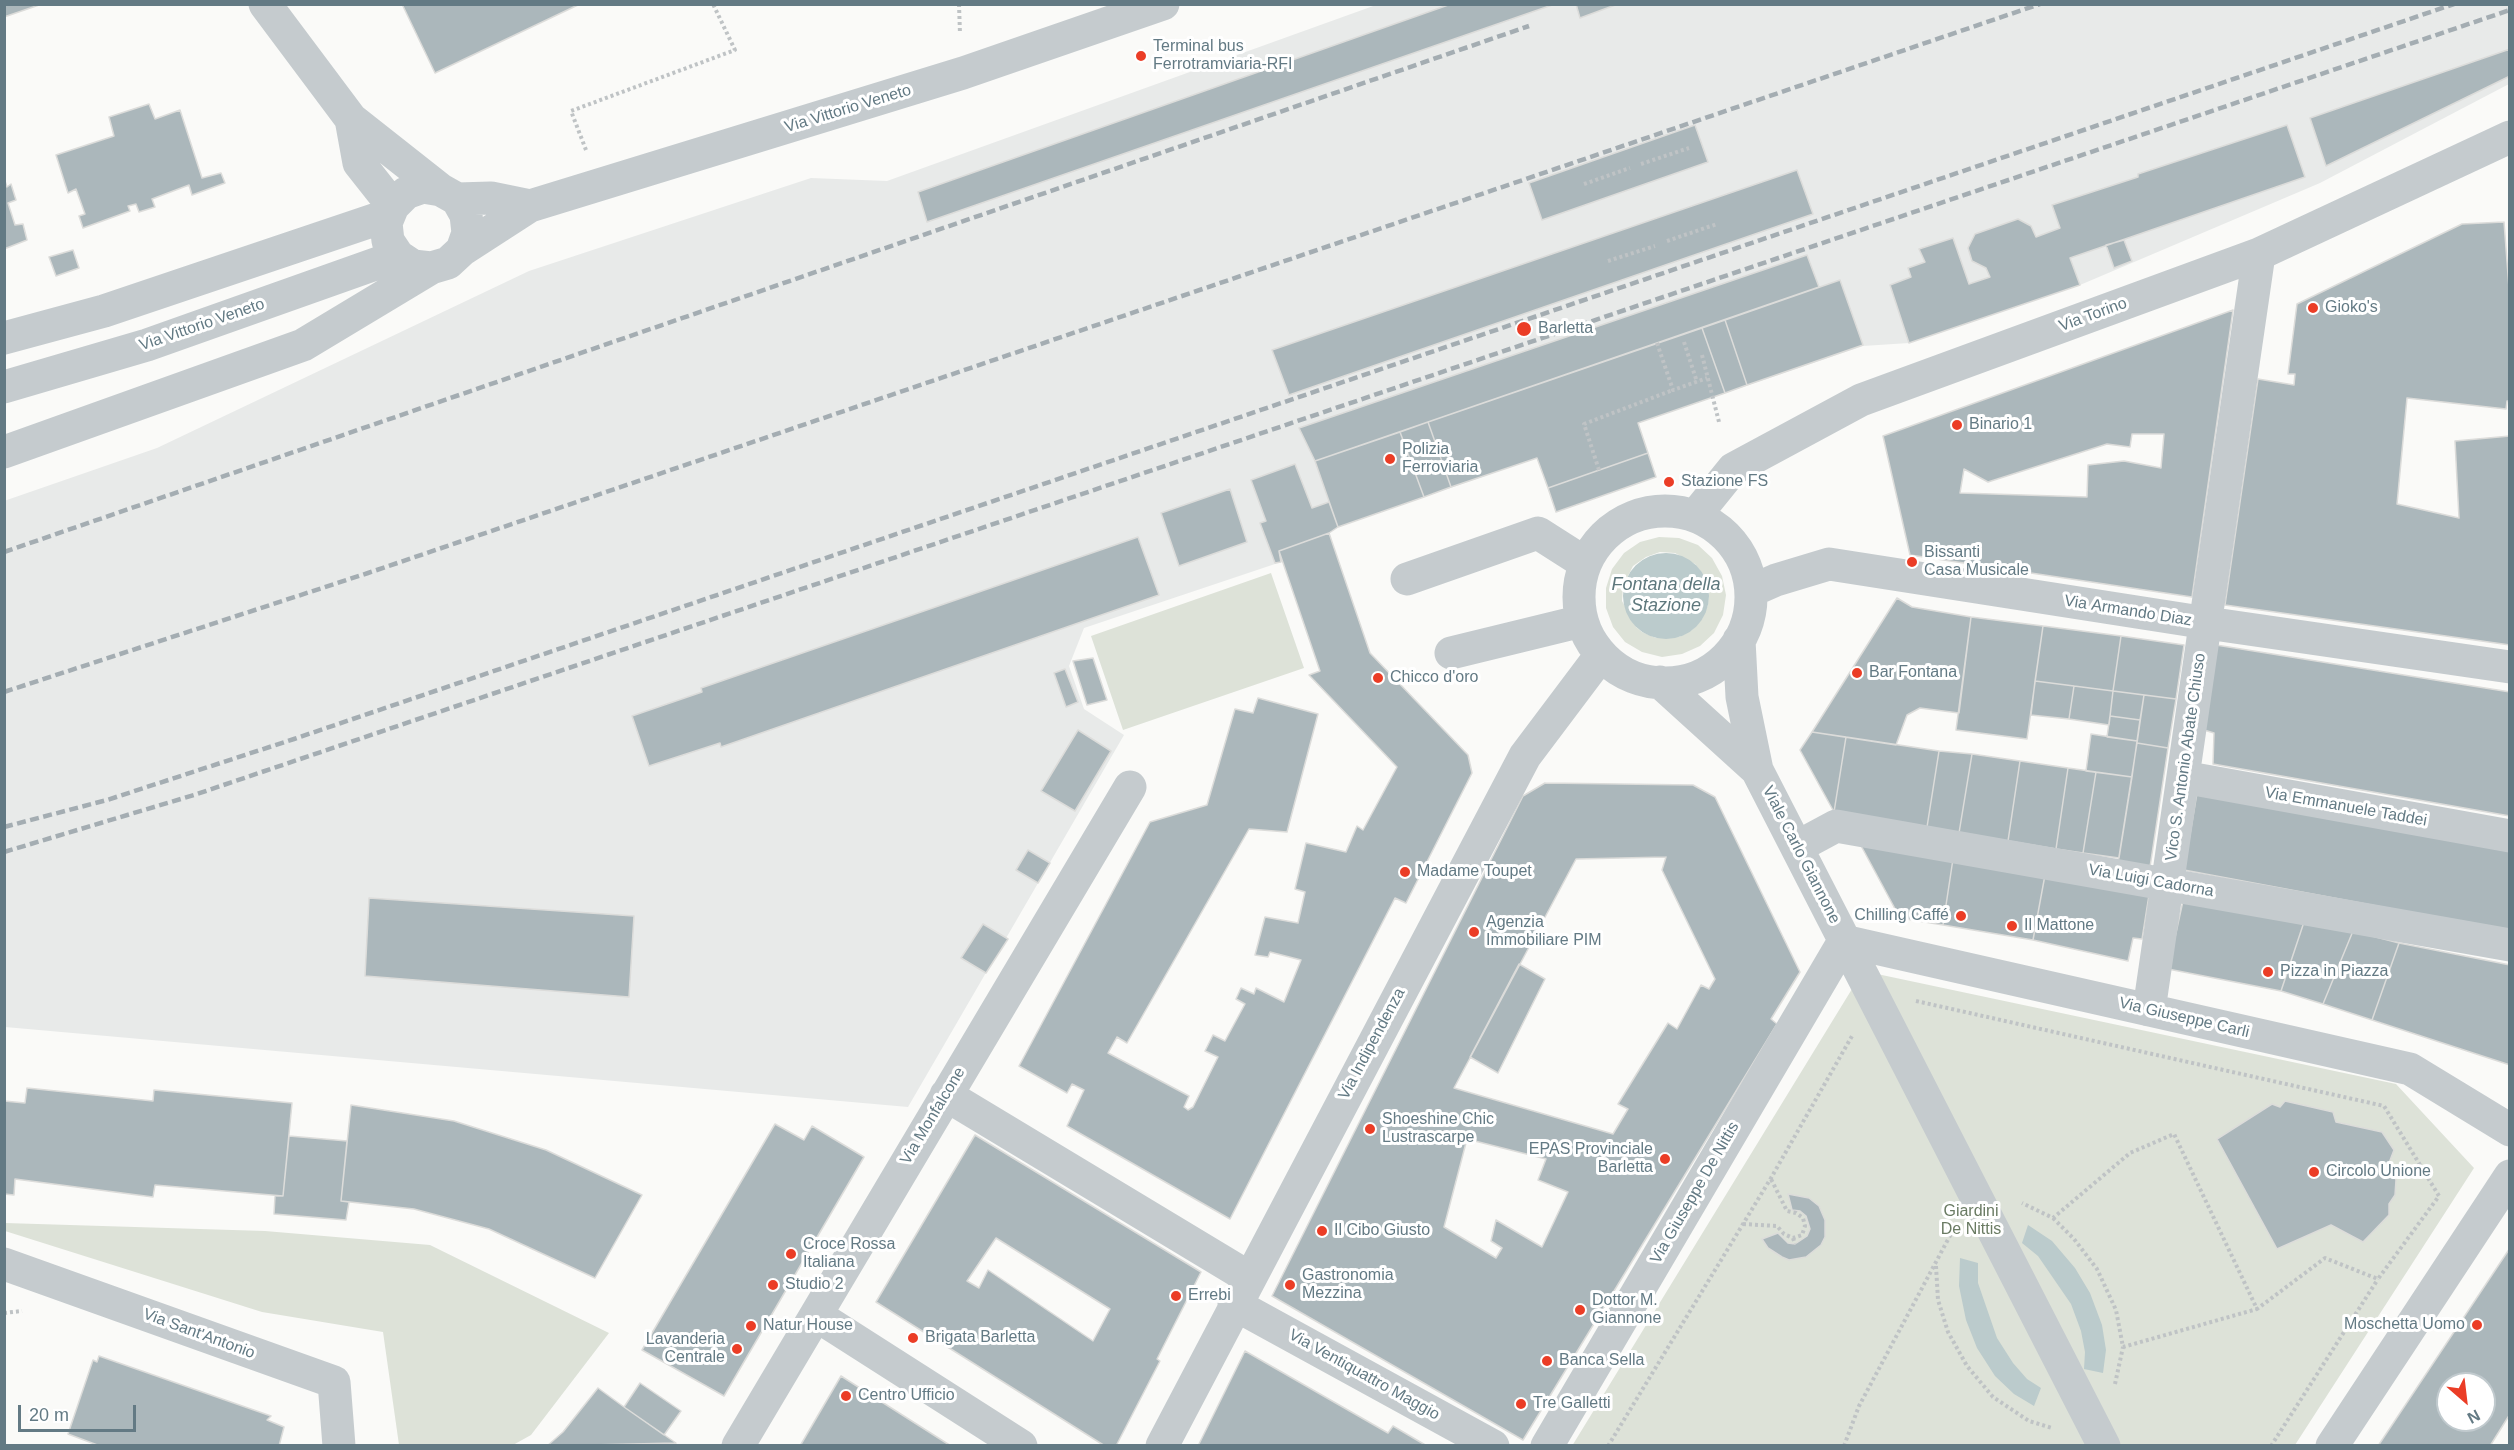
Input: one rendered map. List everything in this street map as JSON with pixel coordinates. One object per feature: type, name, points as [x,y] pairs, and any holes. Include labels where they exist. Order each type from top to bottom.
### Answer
[{"type":"street","points":[[4,452],[303,345],[431,268],[448,263],[462,250],[468,233],[466,215],[449,194],[351,119],[265,4]]},
{"type":"street","name":"Via Vittorio Veneto","points":[[462,250],[530,206],[963,74],[1163,4]]},
{"type":"street","points":[[351,119],[359,164],[391,210]]},
{"type":"street","name":"Via Torino","points":[[1695,516],[1732,469],[1861,400],[2259,254],[2510,137]]},
{"type":"street","points":[[431,268],[413,266],[398,256],[388,241],[386,223],[391,210],[406,193],[423,187],[449,194]]},
{"type":"street","name":"Via Vittorio Veneto","points":[[449,194],[491,198],[530,206]]},
{"type":"street","points":[[4,338],[104,311],[391,210]]},
{"type":"street","name":"Vico S. Antonio Abate Chiuso","points":[[2149,1010],[2259,254]]},
{"type":"street","name":"Via Vittorio Veneto","points":[[4,387],[147,345],[398,256]]},
{"type":"street","points":[[1669,511],[1695,516],[1716,528],[1734,545],[1746,567],[1751,591],[1749,617],[1739,640],[1719,664],[1691,678],[1660,682],[1638,678],[1618,669],[1601,656],[1582,621],[1578,592],[1585,563],[1599,541],[1619,524],[1643,513],[1669,511]]},
{"type":"street","points":[[1407,579],[1538,532],[1585,563]]},
{"type":"street","name":"Via Armando Diaz","points":[[1751,591],[1776,580],[1828,564],[2206,623],[2510,667]]},
{"type":"street","points":[[1451,653],[1582,621]]},
{"type":"street","points":[[1739,640],[1742,697],[1757,770]]},
{"type":"street","name":"Via Indipendenza","points":[[1162,1446],[1241,1291],[1525,756],[1601,656]]},
{"type":"street","points":[[1660,682],[1757,770]]},
{"type":"street","name":"Viale Carlo Giannone","points":[[1757,770],[1978,1204],[2098,1433]]},
{"type":"street","name":"Via Emmanuele Taddei","points":[[2182,777],[2510,836]]},
{"type":"street","name":"Via Monfalcone","points":[[738,1446],[1130,787]]},
{"type":"street","name":"Via Luigi Cadorna","points":[[1797,847],[1836,826],[2510,945]]},
{"type":"street","name":"Via Giuseppe Carli","points":[[1844,941],[2410,1070],[2510,1130]]},
{"type":"street","name":"Via Giuseppe De Nittis","points":[[1547,1446],[1844,941]]},
{"type":"street","name":"Via Ventiquattro Maggio","points":[[946,1095],[1241,1291],[1493,1446]]},
{"type":"street","points":[[2332,1446],[2508,1183]]},
{"type":"street","name":"Via Sant'Antonio","points":[[4,1264],[334,1382],[339,1446]]},
{"type":"street","points":[[816,1315],[1021,1446]]},
{"type":"path","points":[[600,184],[571,111],[735,50],[713,4]]},
{"type":"path","points":[[1641,164],[1689,148]]},
{"type":"path","points":[[1584,184],[1630,168]]},
{"type":"path","points":[[1667,241],[1717,224]]},
{"type":"path","points":[[1608,261],[1655,246]]},
{"type":"path","points":[[1684,342],[1697,382]]},
{"type":"path","points":[[1657,343],[1673,390]]},
{"type":"path","points":[[1702,355],[1719,422]]},
{"type":"path","points":[[1599,470],[1584,424],[1707,378]]},
{"type":"path","points":[[2053,1218],[2130,1153],[2174,1134],[2257,1309]]},
{"type":"path","points":[[1743,1224],[1776,1226],[1784,1234],[1794,1238],[1802,1235],[1805,1226],[1804,1217],[1787,1211],[1771,1178]]},
{"type":"path","points":[[2271,1446],[2378,1280],[2439,1196]]},
{"type":"path","points":[[1844,1446],[1859,1406],[1952,1233],[1978,1204],[2022,1203],[2053,1218],[2097,1269],[2116,1310],[2122,1347],[2113,1395],[2098,1433],[2058,1429],[2029,1421],[1993,1397],[1967,1366],[1948,1332],[1938,1300],[1935,1265]]},
{"type":"path","points":[[1794,1238],[1795,1244]]},
{"type":"path","points":[[2122,1347],[2257,1309],[2325,1258],[2378,1280]]},
{"type":"shaded area","points":[[1376,5],[2509,5],[2509,84],[2320,183],[2080,285],[1909,343],[1863,346],[1638,423],[1656,477],[1556,512],[1537,458],[1338,527],[1329,533],[1279,551],[1281,562],[1084,628],[1069,666],[1084,709],[1124,735],[908,1107],[5,1027],[4,501],[157,448],[529,271],[811,178],[887,181]]},
{"type":"green space","points":[[1659,537],[1679,538],[1698,545],[1712,558],[1722,576],[1726,595],[1723,615],[1714,633],[1700,646],[1682,654],[1662,657],[1642,652],[1625,642],[1613,627],[1606,608],[1606,588],[1612,569],[1624,553],[1640,542]],"holes":[[[1660,552],[1675,553],[1695,564],[1704,576],[1709,590],[1708,605],[1702,619],[1692,630],[1679,637],[1656,638],[1636,627],[1622,601],[1623,586],[1633,566],[1646,557]]]},
{"type":"green space","points":[[1271,573],[1304,668],[1123,730],[1091,636]]},
{"type":"green space","name":"Giardini De Nittis","points":[[1863,971],[2396,1084],[2474,1168],[2295,1445],[1572,1446]]},
{"type":"green space","points":[[5,1223],[265,1231],[430,1245],[609,1333],[531,1435],[513,1445],[399,1445],[383,1332],[262,1312],[5,1231]]},
{"type":"water","name":"Fontana della Stazione","points":[[1658,553],[1674,553],[1697,565],[1706,579],[1709,596],[1706,613],[1697,627],[1674,639],[1658,639],[1642,632],[1630,620],[1623,604],[1623,588],[1630,572],[1642,560]]},
{"type":"water","points":[[2028,1225],[2052,1241],[2075,1268],[2090,1293],[2102,1325],[2106,1350],[2103,1373],[2084,1369],[2085,1352],[2081,1331],[2071,1304],[2038,1256],[2022,1243]]},
{"type":"water","points":[[1960,1258],[1978,1263],[1978,1283],[1997,1338],[2013,1363],[2027,1379],[2041,1388],[2034,1406],[2014,1394],[1995,1376],[1977,1348],[1966,1320],[1959,1286]]},
{"type":"building","points":[[4,4],[42,4],[4,17]]},
{"type":"building","points":[[402,4],[580,4],[435,73]]},
{"type":"building","points":[[1451,4],[1555,4],[927,222],[918,192]]},
{"type":"building","points":[[1576,4],[1618,4],[1580,18]]},
{"type":"building","points":[[2510,49],[2510,76],[2326,166],[2310,118]]},
{"type":"building","points":[[149,104],[155,119],[180,110],[202,178],[221,173],[225,183],[192,195],[189,185],[152,199],[155,207],[139,212],[136,204],[128,206],[130,211],[83,228],[79,216],[85,214],[76,189],[68,193],[56,155],[114,136],[109,117]]},
{"type":"building","points":[[1695,125],[1708,162],[1542,220],[1529,183]]},
{"type":"building","points":[[2287,125],[2305,177],[2070,258],[2080,285],[1909,343],[1890,285],[1911,277],[1908,268],[1925,262],[1919,249],[1953,238],[1969,284],[1990,277],[1986,268],[1972,261],[1968,248],[1975,234],[2018,219],[2031,226],[2036,237],[2060,228],[2052,205]]},
{"type":"building","points":[[1797,170],[1813,214],[1289,395],[1272,350]]},
{"type":"building","points":[[4,178],[7,187],[11,184],[16,200],[8,203],[15,225],[23,224],[27,240],[4,249]]},
{"type":"building","points":[[2504,222],[2510,301],[2510,401],[2507,401],[2506,409],[2407,398],[2397,504],[2459,518],[2455,441],[2510,436],[2510,645],[2225,605],[2258,379],[2294,385],[2295,374],[2288,374],[2297,304],[2462,224]]},
{"type":"building","points":[[2124,240],[2132,261],[2114,268],[2106,245]]},
{"type":"building","points":[[73,250],[79,268],[56,276],[49,257]]},
{"type":"building","points":[[1807,255],[1819,287],[1315,461],[1299,428]]},
{"type":"building","points":[[1840,280],[1863,345],[1747,385],[1725,320]]},
{"type":"building","points":[[2233,310],[2192,597],[1910,555],[1883,436]],"holes":[[[2132,434],[2164,434],[2161,468],[2124,461],[2088,465],[2087,497],[1960,493],[1964,469],[1988,482],[2107,444],[2130,447]]]},
{"type":"building","points":[[1725,320],[1747,385],[1725,393],[1702,328]]},
{"type":"building","name":"Barletta","points":[[1702,328],[1725,393],[1638,423],[1648,453],[1548,488],[1537,458],[1451,487],[1428,422]]},
{"type":"building","points":[[1428,422],[1451,487],[1424,497],[1400,432]]},
{"type":"building","points":[[1400,432],[1424,497],[1338,527],[1315,461]]},
{"type":"building","points":[[1648,453],[1656,477],[1556,512],[1548,488]]},
{"type":"building","points":[[1295,464],[1312,508],[1329,502],[1338,527],[1329,533],[1279,551],[1281,562],[1275,563],[1260,523],[1266,521],[1251,480]]},
{"type":"building","points":[[1230,489],[1247,542],[1179,566],[1161,513]]},
{"type":"building","points":[[1329,533],[1370,653],[1468,755],[1472,773],[1406,903],[1395,898],[1230,1219],[1067,1126],[1084,1090],[1072,1084],[1067,1093],[1019,1066],[1150,822],[1207,805],[1235,709],[1253,713],[1258,698],[1318,714],[1287,832],[1249,829],[1127,1043],[1117,1037],[1108,1053],[1189,1096],[1184,1107],[1188,1110],[1193,1107],[1218,1057],[1205,1051],[1213,1035],[1225,1041],[1245,1004],[1236,999],[1241,988],[1254,994],[1256,988],[1284,1002],[1301,960],[1270,952],[1268,957],[1255,955],[1265,917],[1298,923],[1305,892],[1295,889],[1306,843],[1346,852],[1357,826],[1363,830],[1397,767],[1309,675],[1320,671],[1279,551]]},
{"type":"building","points":[[1138,537],[1159,595],[721,747],[720,743],[649,766],[632,716],[702,692],[701,688]]},
{"type":"building","points":[[1897,598],[1912,607],[1971,617],[1959,713],[1920,708],[1907,715],[1896,745],[1812,732]]},
{"type":"building","points":[[1971,617],[2043,626],[2027,739],[1956,730]]},
{"type":"building","points":[[2043,626],[2121,636],[2113,691],[2035,681]]},
{"type":"building","points":[[2121,636],[2184,645],[2176,699],[2113,691]]},
{"type":"building","points":[[2216,645],[2510,692],[2510,816],[2213,764],[2214,733],[2204,730]]},
{"type":"building","points":[[1093,658],[1107,700],[1087,705],[1073,661]]},
{"type":"building","points":[[1065,669],[1078,702],[1066,707],[1054,673]]},
{"type":"building","points":[[2035,681],[2074,686],[2069,719],[2031,715]]},
{"type":"building","points":[[2074,686],[2113,691],[2109,725],[2069,719]]},
{"type":"building","points":[[2113,691],[2144,695],[2140,720],[2110,716]]},
{"type":"building","points":[[2144,695],[2176,699],[2168,748],[2137,743]]},
{"type":"building","points":[[2110,716],[2140,720],[2137,741],[2107,737]]},
{"type":"building","points":[[1078,730],[1111,751],[1075,811],[1041,791]]},
{"type":"building","points":[[1812,732],[1846,737],[1834,812],[1800,750]]},
{"type":"building","points":[[2091,734],[2137,741],[2132,777],[2086,771]]},
{"type":"building","points":[[1846,737],[1939,751],[1927,827],[1834,812]]},
{"type":"building","points":[[2137,743],[2168,748],[2150,867],[2118,863]]},
{"type":"building","points":[[1939,751],[1972,754],[1959,833],[1927,827]]},
{"type":"building","points":[[1972,754],[2020,761],[2008,841],[1959,833]]},
{"type":"building","points":[[2020,761],[2068,768],[2056,849],[2008,841]]},
{"type":"building","points":[[2068,768],[2096,772],[2083,853],[2056,849]]},
{"type":"building","points":[[2096,772],[2132,777],[2119,858],[2083,853]]},
{"type":"building","points":[[1545,783],[1693,785],[1715,797],[1800,972],[1771,1019],[1777,1024],[1523,1440],[1272,1296],[1523,796]],"holes":[[[1666,857],[1662,870],[1715,979],[1709,989],[1701,985],[1677,1029],[1668,1023],[1618,1104],[1628,1109],[1613,1134],[1454,1088],[1576,859]],[[1467,1139],[1546,1159],[1538,1180],[1568,1192],[1542,1247],[1496,1220],[1491,1241],[1502,1248],[1496,1258],[1444,1227]]]},
{"type":"building","points":[[2197,793],[2510,850],[2510,931],[2184,870]]},
{"type":"building","points":[[1858,840],[1953,859],[1943,925],[1900,918]]},
{"type":"building","points":[[1028,850],[1050,863],[1038,883],[1016,870]]},
{"type":"building","points":[[1953,859],[2045,875],[2033,940],[1943,925]]},
{"type":"building","points":[[2045,875],[2149,895],[2142,939],[2133,938],[2128,961],[2033,940]]},
{"type":"building","points":[[369,898],[634,916],[629,997],[365,976]]},
{"type":"building","points":[[2183,901],[2304,922],[2281,991],[2168,969]]},
{"type":"building","points":[[2304,922],[2353,931],[2323,1004],[2281,991]]},
{"type":"building","points":[[983,924],[1008,939],[986,973],[961,958]]},
{"type":"building","points":[[2353,931],[2399,943],[2372,1020],[2323,1004]]},
{"type":"building","points":[[2399,943],[2510,965],[2510,1065],[2372,1020]]},
{"type":"building","points":[[1519,964],[1545,979],[1498,1073],[1470,1057]]},
{"type":"building","points":[[27,1088],[153,1101],[154,1090],[292,1103],[283,1196],[155,1185],[153,1197],[15,1179],[14,1195],[4,1194],[4,1101],[25,1103]]},
{"type":"building","name":"Circolo Unione","points":[[2285,1101],[2333,1112],[2336,1122],[2382,1132],[2394,1150],[2389,1163],[2396,1180],[2395,1195],[2389,1204],[2389,1215],[2363,1242],[2331,1225],[2277,1249],[2217,1139],[2272,1104],[2280,1107]]},
{"type":"building","points":[[351,1105],[454,1121],[546,1150],[642,1195],[595,1278],[489,1229],[414,1209],[341,1201]]},
{"type":"building","points":[[775,1124],[804,1140],[812,1126],[864,1157],[724,1396],[642,1350]]},
{"type":"building","points":[[975,1135],[1201,1272],[1157,1359],[1160,1361],[1116,1446],[1105,1446],[876,1302]],"holes":[[[996,1238],[1110,1309],[1093,1341],[988,1270],[979,1288],[967,1281]]]},
{"type":"building","points":[[289,1136],[347,1141],[341,1201],[349,1202],[346,1220],[274,1214],[275,1196],[283,1196]]},
{"type":"building","points":[[1788,1194],[1809,1198],[1819,1206],[1825,1220],[1825,1237],[1821,1245],[1806,1257],[1789,1260],[1768,1248],[1762,1239],[1778,1233],[1788,1243],[1795,1244],[1807,1236],[1810,1229],[1806,1216],[1800,1211],[1792,1210]]},
{"type":"building","points":[[2510,1248],[2510,1414],[2490,1446],[2378,1446]]},
{"type":"building","points":[[1245,1351],[1388,1433],[1393,1426],[1427,1446],[1198,1446]]},
{"type":"building","points":[[99,1356],[271,1416],[267,1420],[284,1427],[279,1446],[100,1446],[68,1434],[93,1360],[97,1362]]},
{"type":"building","points":[[841,1376],[951,1446],[800,1446]]},
{"type":"building","points":[[640,1383],[681,1411],[664,1435],[624,1407]]},
{"type":"building","points":[[598,1388],[676,1443],[547,1446],[563,1432]]},
{"type":"railway","points":[[4,692],[368,573],[2040,4]]},
{"type":"railway","points":[[4,827],[107,800],[294,739],[2454,4]]},
{"type":"railway","points":[[4,852],[194,795],[2510,10]]},
{"type":"railway","points":[[4,552],[1529,26]]},
{"type":"place","name":"Terminal bus Ferrotramviaria-RFI","points":[[1141,56]]},
{"type":"place","name":"Gioko's","points":[[2313,308]]},
{"type":"place","name":"Barletta","points":[[1524,329]]},
{"type":"place","name":"Binario 1","points":[[1957,425]]},
{"type":"place","name":"Polizia Ferroviaria","points":[[1390,459]]},
{"type":"place","name":"Stazione FS","points":[[1669,482]]},
{"type":"place","name":"Bissanti Casa Musicale","points":[[1912,562]]},
{"type":"place","name":"Bar Fontana","points":[[1857,673]]},
{"type":"place","name":"Chicco d'oro","points":[[1378,678]]},
{"type":"place","name":"Madame Toupet","points":[[1405,872]]},
{"type":"place","name":"Chilling Caffé","points":[[1961,916]]},
{"type":"place","name":"Il Mattone","points":[[2012,926]]},
{"type":"place","name":"Agenzia Immobiliare PIM","points":[[1474,932]]},
{"type":"place","name":"Pizza in Piazza","points":[[2268,972]]},
{"type":"place","name":"Shoeshine Chic Lustrascarpe","points":[[1370,1129]]},
{"type":"place","name":"EPAS Provinciale Barletta","points":[[1665,1159]]},
{"type":"place","name":"Circolo Unione","points":[[2314,1172]]},
{"type":"place","name":"Il Cibo Giusto","points":[[1322,1231]]},
{"type":"place","name":"Croce Rossa Italiana","points":[[791,1254]]},
{"type":"place","name":"Studio 2","points":[[773,1285]]},
{"type":"place","name":"Gastronomia Mezzina","points":[[1290,1285]]},
{"type":"place","name":"Errebi","points":[[1176,1296]]},
{"type":"place","name":"Dottor M. Giannone","points":[[1580,1310]]},
{"type":"place","name":"Moschetta Uomo","points":[[2477,1325]]},
{"type":"place","name":"Natur House","points":[[751,1326]]},
{"type":"place","name":"Brigata Barletta","points":[[913,1338]]},
{"type":"place","name":"Lavanderia Centrale","points":[[737,1349]]},
{"type":"place","name":"Banca Sella","points":[[1547,1361]]},
{"type":"place","name":"Centro Ufficio","points":[[846,1396]]},
{"type":"place","name":"Tre Galletti","points":[[1521,1404]]}]
